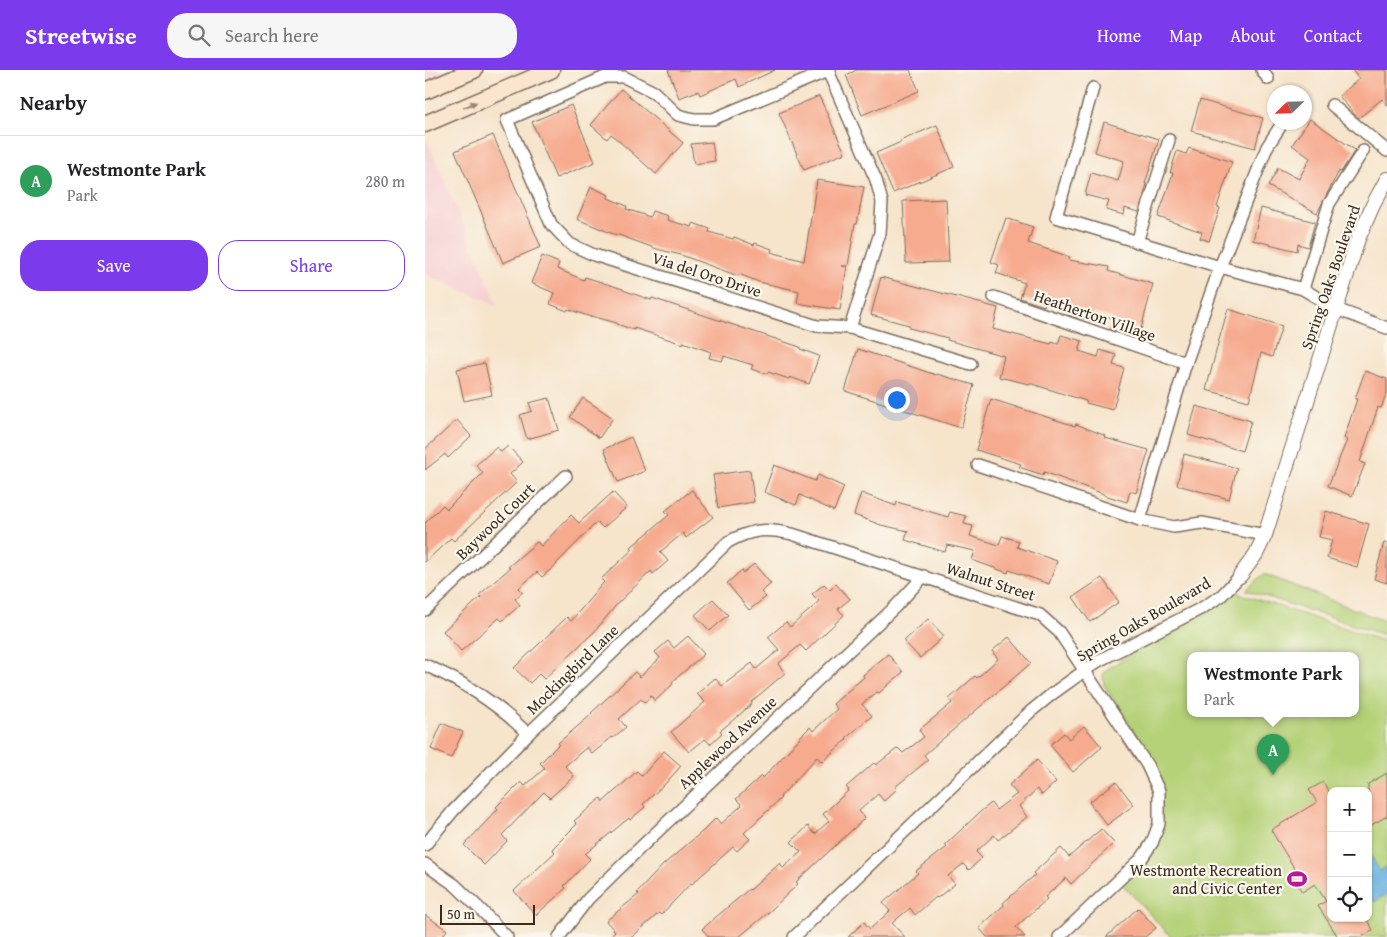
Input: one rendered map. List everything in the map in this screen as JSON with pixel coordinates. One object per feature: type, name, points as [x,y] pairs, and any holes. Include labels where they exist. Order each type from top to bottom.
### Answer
[{"type":"main road","points":[[425,91],[474,70]]},
{"type":"main road","points":[[425,124],[551,70]]},
{"type":"street","name":"Via del Oro Drive","points":[[829,70],[713,119],[694,119],[678,115],[654,92],[624,76],[605,77],[507,120],[551,224],[570,244],[593,255],[817,326],[850,328],[971,364]]},
{"type":"street","points":[[829,70],[876,180],[882,202],[880,233],[850,328]]},
{"type":"street","points":[[1093,88],[1056,217],[1303,290],[1336,309],[1387,328]]},
{"type":"street","points":[[1332,105],[1387,151]]},
{"type":"street","points":[[1140,520],[1186,363],[1220,267],[1267,147],[1278,130]]},
{"type":"street","points":[[1137,242],[1169,140]]},
{"type":"street","points":[[1303,290],[1329,204],[1363,151]]},
{"type":"street","name":"Spring Oaks Boulevard","points":[[794,937],[1030,712],[1098,661],[1202,608],[1221,596],[1240,576],[1256,554],[1265,535],[1359,239],[1373,205],[1387,179]]},
{"type":"street","name":"Heatherton Village","points":[[994,297],[1186,363]]},
{"type":"street","points":[[978,465],[1140,520],[1175,527],[1203,523],[1265,535]]},
{"type":"street","name":"Baywood Court","points":[[425,610],[566,476]]},
{"type":"street","name":"Walnut Street","points":[[753,531],[773,530],[792,534],[924,576],[1040,615],[1059,632],[1147,765],[1159,791],[1159,824],[1152,843],[1142,858],[1059,937]]},
{"type":"street","name":"Mockingbird Lane","points":[[425,844],[453,811],[528,734],[728,542],[753,531]]},
{"type":"street","name":"Applewood Avenue","points":[[559,937],[589,899],[634,853],[894,608],[924,576]]},
{"type":"street","points":[[425,665],[466,685],[495,704],[528,734]]},
{"type":"street","points":[[425,864],[455,885],[507,937]]},
{"type":"shaded area","points":[[425,70],[458,70],[425,84]]},
{"type":"shaded area","points":[[425,135],[498,306],[425,274]]},
{"type":"green space","points":[[1264,574],[1387,622],[1387,636],[1246,590]]},
{"type":"green space","points":[[1229,590],[1387,642],[1387,937],[1171,937],[1121,883],[1143,861],[1164,790],[1153,760],[1104,685],[1103,675],[1106,670]]},
{"type":"water","points":[[1372,858],[1380,871],[1387,866],[1387,894],[1374,902],[1372,898]]},
{"type":"building","points":[[668,70],[775,70],[739,87],[736,79],[700,95],[698,91],[679,98]]},
{"type":"building","points":[[857,70],[910,70],[919,91],[862,115],[846,75]]},
{"type":"building","points":[[1352,70],[1387,70],[1387,105],[1382,99],[1359,118],[1355,115],[1339,96],[1359,79]]},
{"type":"building","points":[[621,89],[683,143],[656,174],[611,134],[607,139],[591,125]]},
{"type":"building","points":[[819,96],[845,153],[804,170],[779,113]]},
{"type":"building","points":[[1200,100],[1263,118],[1255,148],[1191,131]]},
{"type":"building","points":[[571,105],[595,162],[556,178],[532,122]]},
{"type":"building","points":[[1312,120],[1355,150],[1341,172],[1339,171],[1317,213],[1268,186],[1278,168],[1299,179],[1310,158],[1292,145],[1302,130],[1312,130]]},
{"type":"building","points":[[1104,122],[1159,139],[1145,184],[1147,184],[1139,212],[1125,208],[1124,215],[1106,210],[1109,201],[1085,195],[1091,173],[1118,181],[1124,161],[1095,152]]},
{"type":"building","points":[[937,125],[954,167],[893,193],[876,153]]},
{"type":"building","points":[[493,135],[541,247],[503,263],[455,151]]},
{"type":"building","points":[[712,142],[715,161],[694,164],[691,144]]},
{"type":"building","points":[[1189,148],[1232,162],[1217,207],[1220,208],[1209,241],[1200,238],[1202,232],[1158,217],[1173,173],[1170,173],[1177,151],[1186,154]]},
{"type":"building","points":[[817,180],[864,187],[848,266],[842,266],[847,267],[840,310],[797,303],[799,291],[759,282],[739,274],[738,276],[681,255],[616,235],[577,219],[591,187],[609,195],[608,198],[627,206],[626,209],[650,217],[652,211],[668,216],[667,220],[692,227],[693,223],[710,229],[709,232],[733,239],[734,237],[754,245],[755,243],[772,249],[771,252],[804,261]]},
{"type":"building","points":[[946,199],[949,262],[906,263],[903,201]]},
{"type":"building","points":[[1261,208],[1315,222],[1308,247],[1298,244],[1297,251],[1253,240]]},
{"type":"building","points":[[1006,218],[1033,227],[1028,243],[1070,257],[1069,260],[1109,267],[1108,271],[1153,284],[1141,329],[1134,327],[1132,336],[1110,329],[1113,318],[1092,313],[1090,320],[1076,317],[1069,315],[1070,307],[1046,300],[1044,306],[1020,298],[1025,283],[996,273],[999,265],[991,262]]},
{"type":"building","points":[[542,256],[559,263],[557,269],[584,280],[585,277],[651,300],[652,298],[800,347],[800,349],[819,356],[809,384],[790,377],[789,379],[751,369],[753,365],[724,356],[722,361],[709,358],[711,352],[683,342],[683,344],[568,309],[567,311],[550,304],[554,293],[531,283]]},
{"type":"building","points":[[881,277],[998,308],[993,329],[1051,344],[1052,342],[1058,344],[1061,335],[1082,341],[1079,351],[1098,357],[1100,350],[1116,355],[1113,365],[1124,368],[1113,410],[1086,403],[1086,401],[1029,383],[999,377],[1004,356],[909,328],[909,325],[871,315]]},
{"type":"building","points":[[1228,309],[1282,326],[1272,357],[1261,353],[1249,401],[1206,390]]},
{"type":"building","points":[[858,349],[936,375],[974,385],[961,428],[845,391]]},
{"type":"building","points":[[485,363],[492,395],[464,401],[457,369]]},
{"type":"building","points":[[1365,371],[1387,379],[1387,393],[1381,408],[1378,407],[1360,462],[1365,464],[1352,496],[1328,486],[1347,440],[1344,438]]},
{"type":"building","points":[[549,398],[559,430],[527,439],[520,415],[532,411],[529,403]]},
{"type":"building","points":[[583,398],[613,418],[599,438],[570,417]]},
{"type":"building","points":[[991,399],[1075,426],[1076,424],[1106,436],[1105,438],[1149,450],[1136,493],[1130,491],[1127,502],[1044,472],[1043,475],[1019,467],[1021,464],[976,450]]},
{"type":"building","points":[[1196,406],[1251,421],[1242,451],[1188,435]]},
{"type":"building","points":[[457,420],[471,436],[448,458],[445,454],[425,470],[425,449]]},
{"type":"building","points":[[631,437],[645,471],[618,482],[604,449]]},
{"type":"building","points":[[508,446],[523,462],[510,474],[517,482],[454,541],[451,538],[425,562],[425,523],[443,505],[447,509],[483,473],[476,465],[497,447],[501,452]]},
{"type":"building","points":[[1184,454],[1237,468],[1229,499],[1177,485]]},
{"type":"building","points":[[774,465],[815,481],[818,475],[844,487],[834,511],[800,495],[796,505],[764,492]]},
{"type":"building","points":[[750,470],[754,502],[718,508],[713,475]]},
{"type":"building","points":[[692,490],[713,517],[686,538],[683,533],[660,552],[668,561],[653,574],[651,571],[618,603],[594,632],[544,679],[539,674],[530,683],[514,668],[567,617],[571,621],[604,582],[601,579],[633,549],[631,547],[669,515],[665,511]]},
{"type":"building","points":[[613,492],[627,507],[603,528],[597,522],[542,577],[537,572],[519,588],[523,592],[515,599],[520,605],[502,621],[499,618],[461,651],[443,631],[481,597],[479,595],[510,568],[508,567],[537,542],[541,546],[571,515],[579,523]]},
{"type":"building","points":[[861,493],[896,506],[897,502],[948,517],[950,512],[966,516],[964,524],[973,526],[970,536],[999,545],[1002,536],[1019,541],[1017,547],[1057,561],[1049,584],[1009,570],[1008,573],[972,560],[975,551],[947,545],[945,552],[905,540],[908,531],[881,525],[854,515]]},
{"type":"building","points":[[1326,511],[1369,524],[1357,567],[1327,558],[1332,540],[1319,537]]},
{"type":"building","points":[[1384,543],[1387,543],[1387,583],[1374,579]]},
{"type":"building","points":[[754,564],[771,584],[761,592],[766,597],[749,610],[727,583],[742,570],[743,573]]},
{"type":"building","points":[[1102,578],[1119,602],[1090,622],[1073,597]]},
{"type":"building","points":[[824,584],[830,590],[836,584],[850,599],[838,609],[844,615],[806,651],[800,645],[778,664],[785,673],[720,731],[722,733],[710,744],[705,739],[689,752],[671,732],[705,702],[697,694],[715,678],[722,686],[752,663],[756,669],[779,650],[768,637],[786,622],[790,627],[811,609],[819,601],[812,594]]},
{"type":"building","points":[[713,599],[728,615],[710,631],[695,615]]},
{"type":"building","points":[[928,619],[944,636],[920,658],[904,641]]},
{"type":"building","points":[[688,636],[704,654],[672,682],[673,684],[655,701],[651,696],[645,703],[641,699],[619,719],[626,727],[613,738],[592,754],[587,747],[565,766],[574,776],[550,798],[544,792],[502,835],[507,841],[484,865],[464,845],[498,809],[496,807],[521,782],[525,786],[545,768],[540,763],[558,743],[592,714],[635,672],[640,677],[660,658],[655,652],[668,641],[674,648]]},
{"type":"building","points":[[1009,637],[1031,663],[924,755],[928,760],[895,787],[897,789],[884,801],[878,794],[859,811],[865,818],[796,882],[798,884],[769,912],[739,937],[709,937],[702,929],[780,863],[783,868],[801,852],[791,842],[808,826],[815,834],[829,821],[823,814],[849,790],[846,787],[874,763],[876,765],[898,748],[903,753],[924,737],[919,730],[952,703],[949,699],[998,659],[992,651]]},
{"type":"building","points":[[888,654],[903,672],[879,693],[877,692],[862,704],[872,716],[822,762],[817,757],[781,798],[744,833],[750,839],[737,851],[733,847],[691,883],[661,915],[659,913],[632,937],[610,937],[615,931],[606,921],[639,894],[637,893],[663,865],[716,818],[721,824],[742,805],[736,799],[761,776],[763,778],[810,727],[813,731],[837,709],[833,704]]},
{"type":"building","points":[[442,723],[463,732],[451,758],[431,749]]},
{"type":"building","points":[[1084,726],[1102,747],[1073,772],[1050,745],[1064,733],[1069,739]]},
{"type":"building","points":[[664,751],[681,766],[643,804],[645,807],[585,854],[590,859],[564,886],[566,888],[536,915],[514,891],[555,852],[552,849],[577,824],[574,821],[601,798],[603,802],[637,771],[642,776]]},
{"type":"building","points":[[1037,760],[1056,782],[1042,795],[1037,789],[1019,806],[1027,817],[998,840],[994,835],[976,852],[982,858],[969,870],[963,864],[948,876],[955,884],[915,915],[910,908],[892,923],[905,937],[848,937],[864,922],[870,929],[890,911],[883,903],[918,873],[916,871],[947,847],[945,845],[979,813],[991,803],[996,810],[1017,794],[1009,785]]},
{"type":"building","points":[[1387,773],[1387,816],[1372,825],[1372,787],[1368,787],[1368,784]]},
{"type":"building","points":[[1116,782],[1134,805],[1107,825],[1089,802]]},
{"type":"building","points":[[1323,782],[1327,788],[1327,920],[1318,906],[1326,901],[1315,884],[1302,892],[1291,874],[1296,871],[1271,830],[1317,802],[1309,790]]},
{"type":"building","points":[[1101,829],[1114,843],[1071,884],[1066,878],[1045,897],[1047,899],[1016,927],[1025,937],[987,937],[979,928],[1004,905],[1003,903],[1035,875],[1033,873],[1061,848],[1069,857]]},
{"type":"building","points":[[1138,908],[1156,928],[1145,937],[1106,937]]},
{"type":"building","points":[[425,915],[447,930],[442,937],[425,937]]},
{"type":"building","points":[[1328,922],[1368,922],[1373,930],[1362,937],[1338,937]]},
{"type":"place","name":"Westmonte Park","points":[[1273,775]]},
{"type":"place","name":"Westmonte Recreation and Civic Center","points":[[1297,879]]}]
